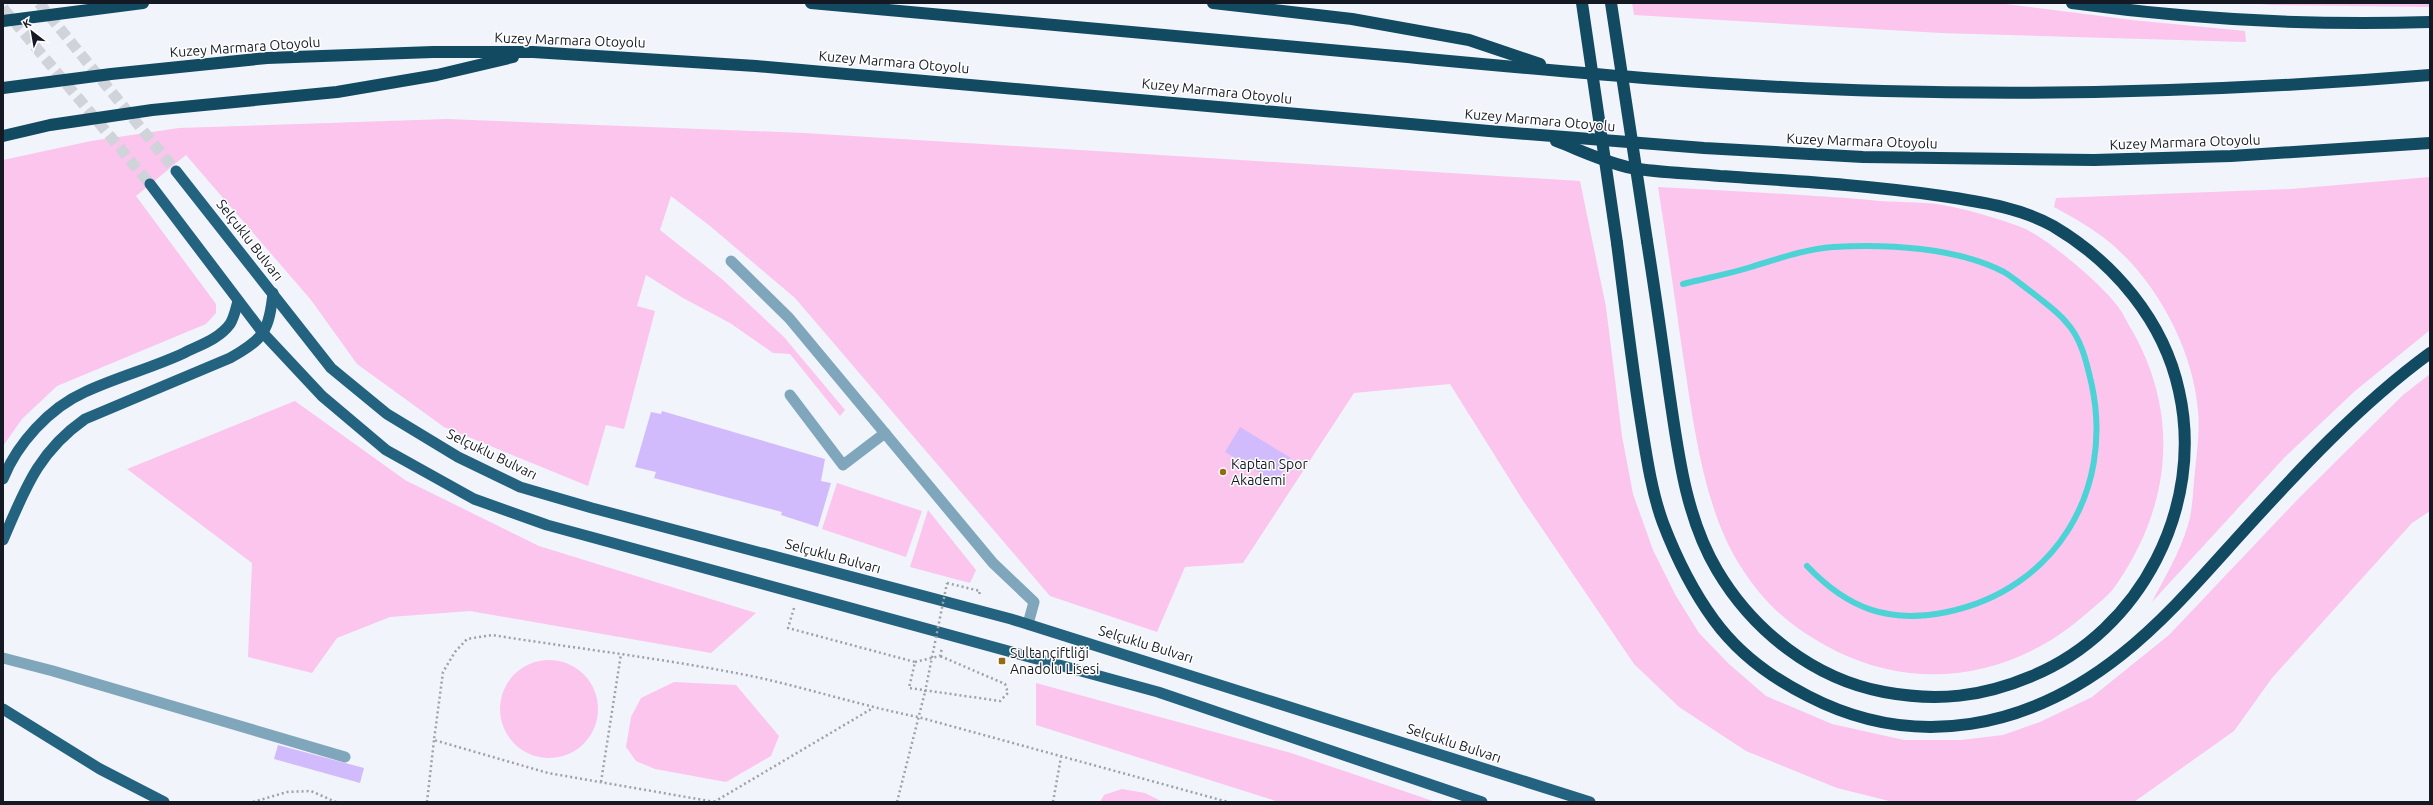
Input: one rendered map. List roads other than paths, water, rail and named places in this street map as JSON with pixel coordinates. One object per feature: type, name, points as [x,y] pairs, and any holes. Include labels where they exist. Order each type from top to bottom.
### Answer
[{"type":"highway","points":[[3,21],[143,3]]},
{"type":"highway","points":[[811,3],[1560,71],[1793,87],[1884,91],[2019,92],[2196,90],[2323,84],[2430,75]]},
{"type":"highway","points":[[1213,3],[1352,19],[1469,40],[1560,71]]},
{"type":"highway","points":[[1582,3],[1617,243],[1637,399],[1652,486],[1662,519],[1695,592],[1715,622],[1744,653],[1777,680],[1846,714],[1891,724],[1933,728],[1999,719],[2046,703],[2088,680],[2123,654],[2158,622],[2315,454],[2373,400],[2430,353]]},
{"type":"highway","points":[[1542,135],[1628,168],[1896,190],[2008,207],[2051,225],[2112,270],[2153,324],[2167,353],[2179,390],[2185,429],[2182,480],[2168,533],[2156,562],[2141,588],[2119,614],[2092,640],[2054,667],[1981,694],[1945,698],[1909,697],[1871,690],[1843,681],[1817,669],[1784,647],[1738,600],[1717,570],[1701,540],[1690,508],[1676,440],[1647,241],[1611,3]]},
{"type":"highway","points":[[2072,3],[2198,16],[2313,22],[2430,22]]},
{"type":"highway","name":"Kuzey Marmara Otoyolu","points":[[3,88],[111,74],[267,58],[433,52],[533,52],[756,66],[1542,135],[1855,157],[2094,160],[2231,156],[2430,143]]},
{"type":"highway","points":[[3,136],[50,125],[152,110],[338,92],[437,75],[533,52]]},
{"type":"main road","name":"Selçuklu Bulvarı","points":[[176,171],[331,368],[387,414],[458,457],[520,487],[592,508],[1028,624],[1590,802]]},
{"type":"main road","points":[[150,184],[238,301],[264,333],[322,396],[386,450],[474,499],[546,525],[1158,692],[1482,802]]},
{"type":"main road","points":[[3,540],[26,486],[43,457],[64,434],[85,418],[230,358],[247,348],[264,333],[270,320],[272,293]]},
{"type":"main road","points":[[3,479],[19,450],[36,428],[55,411],[84,393],[168,360],[213,339],[230,324],[238,301]]},
{"type":"main road","points":[[3,709],[100,769],[164,802]]},
{"type":"street","points":[[730,261],[789,318],[993,563],[1034,602],[1028,624]]},
{"type":"street","points":[[790,395],[843,465],[885,433]]},
{"type":"street","points":[[3,658],[53,671],[345,757]]},
{"type":"waterway","points":[[1683,284],[1734,272],[1802,252],[1823,248],[1875,246],[1943,252],[1985,264],[2008,274],[2059,314],[2072,329],[2080,344],[2092,386],[2096,425],[2094,463],[2084,498],[2068,530],[2046,559],[2018,582],[1985,600],[1947,612],[1906,616],[1871,610],[1854,603],[1822,581],[1807,566]]},
{"type":"tunnel","points":[[39,3],[176,171]]},
{"type":"tunnel","points":[[3,8],[150,184]]},
{"type":"place","name":"Kaptan Spor Akademi","points":[[1223,472]]},
{"type":"place","name":"Sultançiftliği Anadolu Lisesi","points":[[1002,661]]}]
